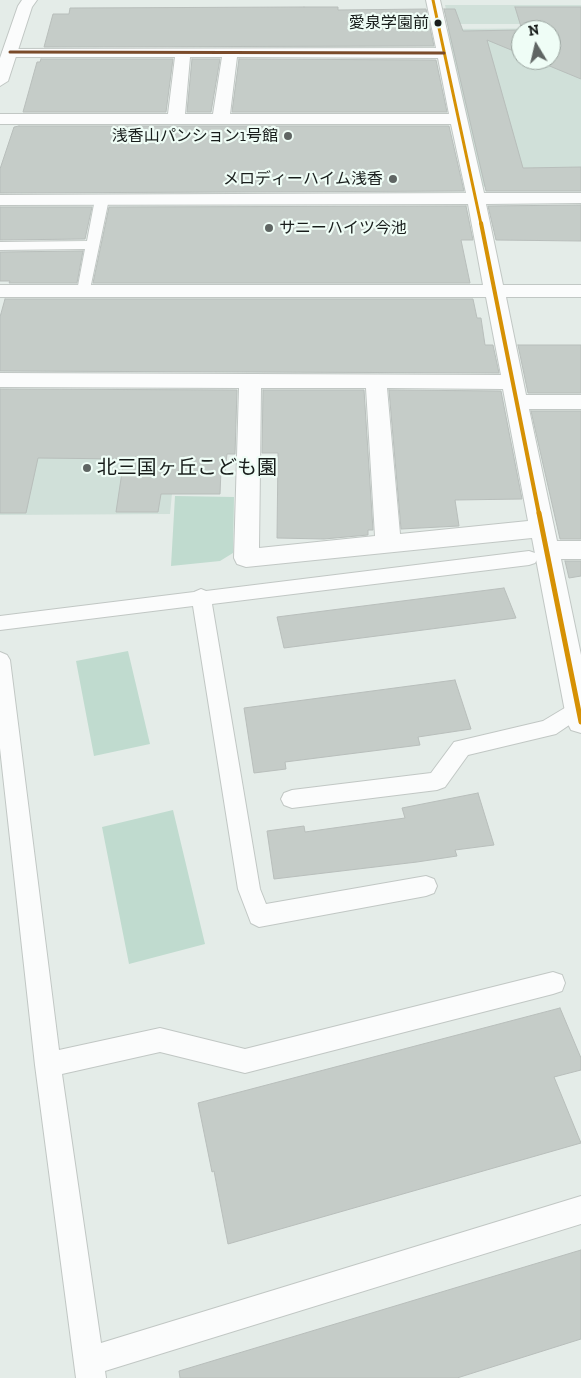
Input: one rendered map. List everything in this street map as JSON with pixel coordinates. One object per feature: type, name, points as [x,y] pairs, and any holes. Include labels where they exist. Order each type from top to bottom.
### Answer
[{"type":"street","points":[[0,81],[26,6],[30,0]]},
{"type":"street","points":[[433,0],[515,392],[539,545],[580,715]]},
{"type":"street","points":[[10,52],[444,53]]},
{"type":"street","points":[[176,118],[183,53]]},
{"type":"street","points":[[221,118],[230,53]]},
{"type":"street","points":[[0,119],[458,118]]},
{"type":"street","points":[[0,200],[581,198]]},
{"type":"street","points":[[0,292],[581,291]]},
{"type":"street","points":[[0,380],[376,381],[515,392],[581,402]]},
{"type":"street","points":[[250,381],[246,558],[388,543],[539,545],[581,550]]},
{"type":"street","points":[[376,381],[388,543]]},
{"type":"lane","points":[[84,291],[102,199]]},
{"type":"lane","points":[[0,246],[93,245]]},
{"type":"lane","points":[[0,623],[201,596],[539,545]]},
{"type":"lane","points":[[201,596],[249,889],[259,916],[426,886]]},
{"type":"lane","points":[[0,660],[48,1065],[90,1370],[581,1210]]},
{"type":"lane","points":[[292,799],[438,781],[461,748],[549,728],[580,715]]},
{"type":"lane","points":[[48,1065],[160,1040],[246,1061],[553,983]]},
{"type":"shaded area","points":[[445,5],[581,5],[581,24],[561,24],[561,20],[511,20],[511,24],[449,24]]},
{"type":"shaded area","points":[[561,28],[581,28],[581,189],[490,189],[480,185],[447,29],[511,29],[511,70],[561,70]]},
{"type":"shaded area","name":"北三国ヶ丘こども園","points":[[0,422],[179,422],[170,514],[0,515]]},
{"type":"green space","points":[[175,496],[234,497],[233,553],[220,561],[171,566]]},
{"type":"green space","points":[[128,651],[150,744],[94,756],[76,661]]},
{"type":"green space","points":[[173,810],[205,944],[129,964],[102,827]]},
{"type":"building","points":[[338,7],[338,10],[426,9],[434,46],[44,47],[53,14],[69,14],[70,8]]},
{"type":"building","points":[[515,7],[581,7],[581,79],[559,70],[561,70],[561,20],[519,20]]},
{"type":"building","points":[[444,9],[455,9],[463,31],[511,30],[511,50],[487,40],[523,168],[581,167],[581,191],[486,191]]},
{"type":"building","points":[[41,59],[173,59],[166,112],[23,112],[37,62],[40,62]]},
{"type":"building","points":[[192,59],[220,59],[211,112],[187,112]]},
{"type":"building","points":[[239,59],[436,60],[447,112],[232,112]]},
{"type":"building","points":[[449,126],[464,191],[0,193],[0,169],[14,127]]},
{"type":"building","points":[[581,205],[581,241],[496,240],[488,206]]},
{"type":"building","points":[[466,206],[473,240],[461,240],[470,283],[93,283],[109,207]]},
{"type":"building","points":[[0,207],[92,207],[85,239],[0,240]]},
{"type":"building","points":[[83,251],[77,283],[9,283],[10,281],[0,281],[0,252]]},
{"type":"building","points":[[5,299],[473,299],[477,318],[481,318],[485,345],[493,345],[499,373],[0,371],[0,317]]},
{"type":"building","points":[[518,345],[581,345],[581,393],[528,393]]},
{"type":"building","points":[[0,389],[237,390],[235,454],[227,454],[225,471],[221,470],[220,494],[161,494],[158,512],[116,512],[124,459],[38,458],[26,513],[0,513]]},
{"type":"building","points":[[263,390],[364,390],[373,530],[368,530],[368,535],[324,539],[277,538],[278,453],[262,453]]},
{"type":"building","points":[[389,390],[501,391],[522,499],[455,500],[459,526],[401,529]]},
{"type":"building","points":[[531,411],[581,411],[581,539],[560,539]]},
{"type":"building","points":[[565,561],[581,561],[581,576],[569,578]]},
{"type":"building","points":[[504,588],[516,618],[284,648],[277,617]]},
{"type":"building","points":[[455,680],[471,729],[418,737],[420,745],[285,762],[286,769],[254,773],[244,708]]},
{"type":"building","points":[[478,793],[494,845],[455,850],[457,856],[274,879],[267,831],[304,826],[305,832],[405,818],[402,808]]},
{"type":"building","points":[[560,1008],[581,1058],[581,1070],[554,1077],[581,1143],[228,1244],[198,1103]]},
{"type":"building","points":[[581,1250],[581,1339],[457,1378],[180,1378],[179,1371]]},
{"type":"transit line","points":[[433,0],[476,199],[581,722]]},
{"type":"transit line","points":[[10,52],[444,53]]},
{"type":"place","name":"愛泉学園前","points":[[438,23]]},
{"type":"place","name":"浅香山パンション1号館","points":[[288,136]]},
{"type":"place","name":"メロディーハイム浅香","points":[[393,179]]},
{"type":"place","name":"サニーハイツ今池","points":[[269,228]]},
{"type":"place","name":"北三国ヶ丘こども園","points":[[87,468]]}]
